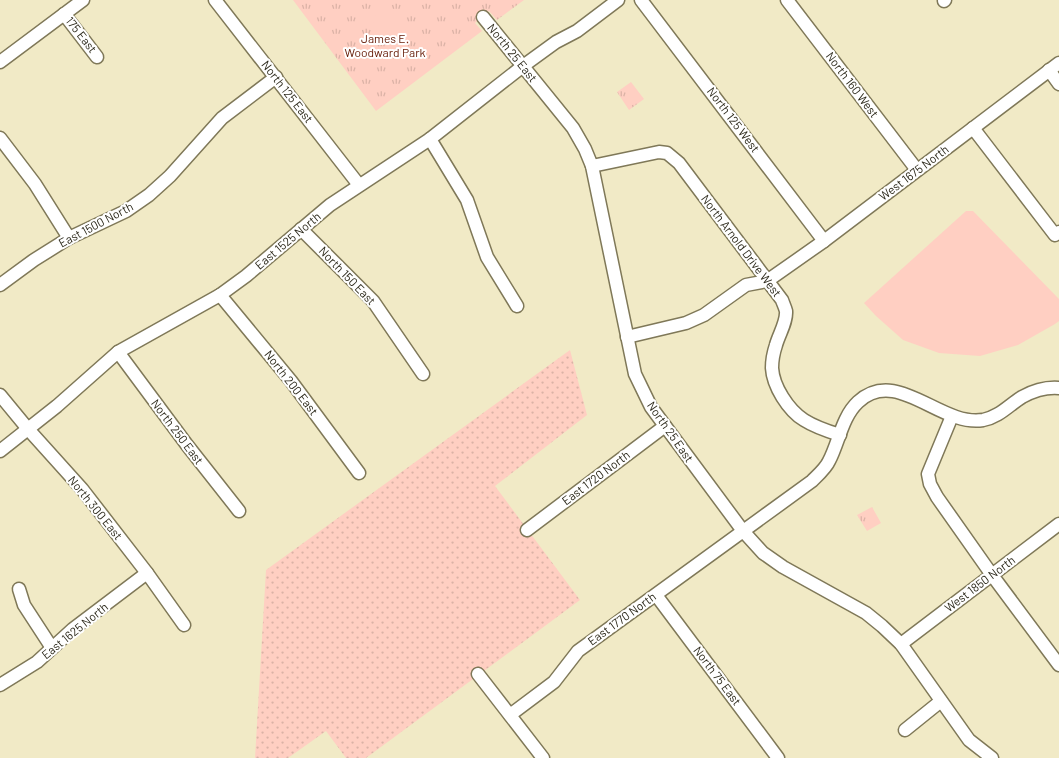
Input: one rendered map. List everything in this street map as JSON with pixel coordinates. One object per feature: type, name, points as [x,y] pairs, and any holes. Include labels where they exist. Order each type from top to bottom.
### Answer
[{"type":"street","points":[[0,62],[82,0]]},
{"type":"street","name":"North 125 East","points":[[215,0],[359,185]]},
{"type":"street","name":"East 1525 North","points":[[0,451],[57,406],[118,352],[220,296],[330,205],[430,139],[523,66],[618,0]]},
{"type":"street","name":"North 125 West","points":[[641,0],[824,241]]},
{"type":"street","name":"North 160 West","points":[[787,0],[917,170]]},
{"type":"street","name":"175 East","points":[[64,14],[97,57]]},
{"type":"street","name":"North 25 East","points":[[483,18],[573,128],[585,149],[592,166],[634,374],[651,407],[743,531],[763,553],[783,567],[866,613],[901,644],[969,740],[992,758]]},
{"type":"street","points":[[1054,66],[1059,84]]},
{"type":"street","name":"West 1675 North","points":[[767,281],[824,241],[1054,66]]},
{"type":"street","name":"East 1500 North","points":[[0,285],[34,260],[69,238],[126,211],[149,195],[170,176],[222,118],[276,77]]},
{"type":"street","points":[[973,128],[1055,235],[1059,232]]},
{"type":"street","points":[[0,138],[35,184],[69,238]]},
{"type":"street","points":[[430,139],[467,200],[487,258],[517,306]]},
{"type":"street","name":"North Arnold Drive West","points":[[592,166],[659,152],[667,153],[678,163],[782,300],[786,310],[776,345],[772,368],[783,399],[792,411],[802,419],[840,435]]},
{"type":"street","name":"North 150 East","points":[[301,229],[373,301],[423,374]]},
{"type":"street","points":[[627,337],[686,323],[704,315],[746,285],[767,281]]},
{"type":"street","name":"North 200 East","points":[[220,296],[291,381],[360,473]]},
{"type":"street","name":"North 250 East","points":[[118,352],[239,511]]},
{"type":"street","points":[[1059,388],[1039,390],[1023,396],[998,415],[983,420],[962,420],[952,416],[928,474],[930,484],[937,497],[1059,665]]},
{"type":"street","name":"East 1770 North","points":[[510,715],[554,682],[578,651],[812,481],[829,462],[848,416],[857,403],[869,394],[883,390],[898,392],[952,416]]},
{"type":"street","name":"North 300 East","points":[[0,395],[82,490],[147,573],[184,625]]},
{"type":"street","name":"East 1720 North","points":[[527,530],[665,426]]},
{"type":"street","name":"West 1850 North","points":[[901,644],[1059,524]]},
{"type":"street","name":"East 1625 North","points":[[0,685],[37,662],[73,630],[147,573]]},
{"type":"street","points":[[19,589],[24,606],[52,648]]},
{"type":"street","name":"North 75 East","points":[[656,595],[778,758]]},
{"type":"street","points":[[478,674],[543,758]]},
{"type":"street","points":[[905,730],[941,701]]},
{"type":"green space","name":"James E. Woodward Park","points":[[293,0],[524,0],[497,20],[489,11],[475,23],[482,31],[376,111]]},
{"type":"green space","points":[[388,6],[408,33],[391,46],[371,19]]},
{"type":"green space","points":[[631,82],[644,99],[629,110],[617,92]]},
{"type":"green space","points":[[966,211],[973,211],[1059,299],[1059,321],[1055,324],[1018,345],[980,356],[939,353],[903,340],[864,303]]},
{"type":"green space","points":[[570,350],[587,415],[495,486],[580,600],[366,758],[346,758],[326,731],[288,758],[255,758],[266,570]]},
{"type":"green space","points":[[872,507],[881,523],[867,531],[857,515]]}]
